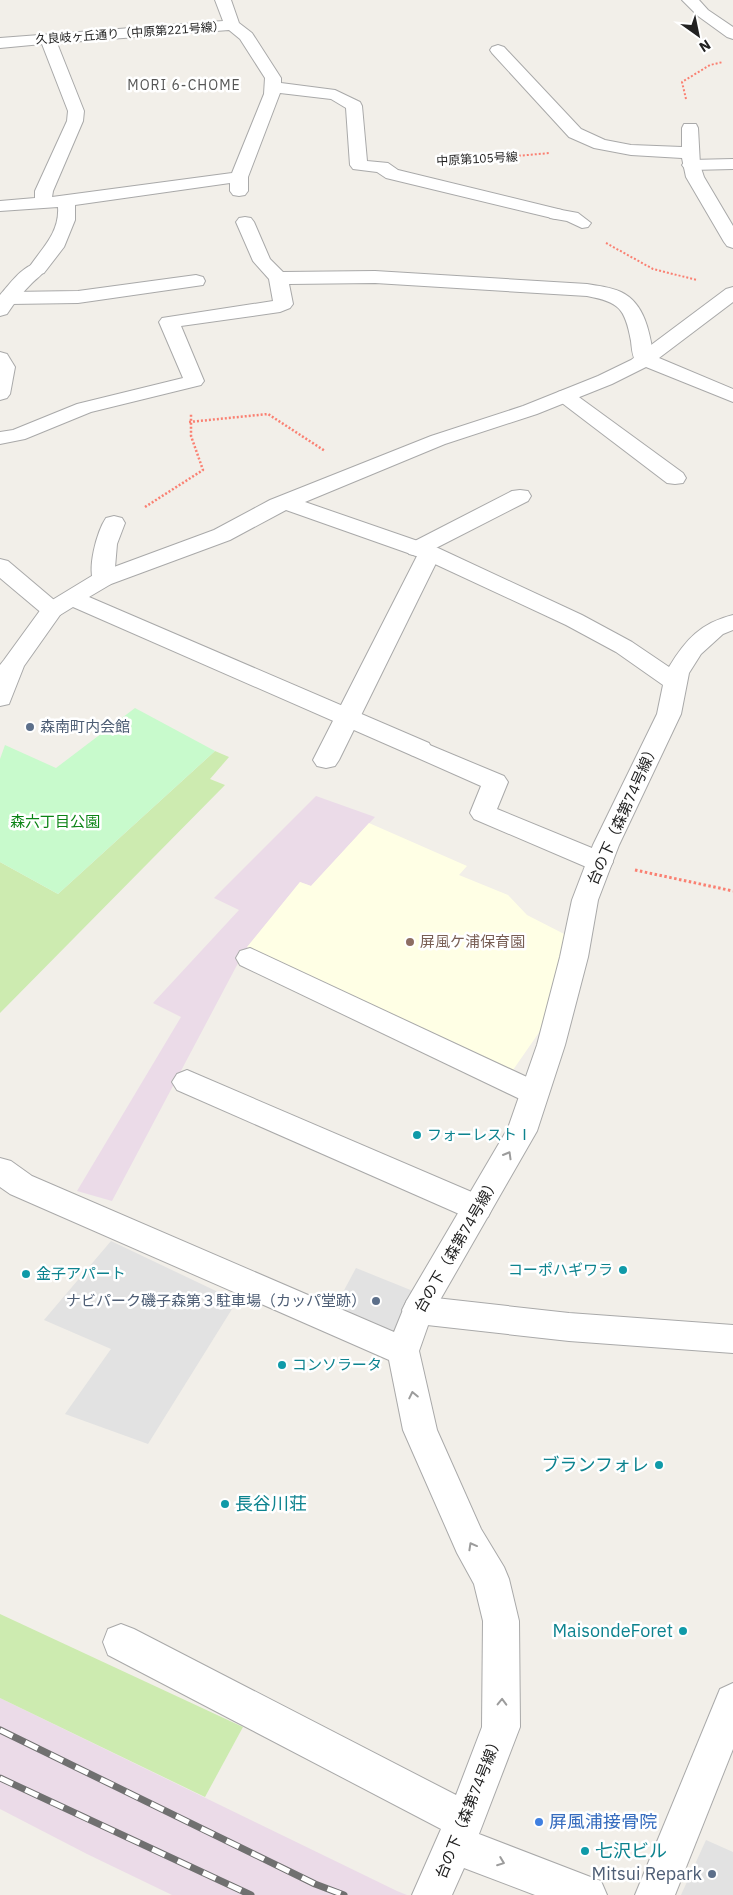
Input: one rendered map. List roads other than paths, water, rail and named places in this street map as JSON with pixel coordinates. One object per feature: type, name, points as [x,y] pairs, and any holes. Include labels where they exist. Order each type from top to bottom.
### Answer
[{"type":"street","name":"久良岐ヶ丘通り（中原第221号線）","points":[[0,43],[232,25],[223,0]]},
{"type":"street","points":[[690,0],[703,13],[733,34]]},
{"type":"street","points":[[0,438],[18,435],[84,408],[194,381],[169,322],[273,308],[283,304],[278,278],[262,261],[241,201],[272,94],[273,78],[246,36],[232,25]]},
{"type":"street","points":[[43,203],[44,192],[75,121],[76,111],[48,40]]},
{"type":"street","points":[[498,50],[575,133],[600,144],[733,164]]},
{"type":"street","points":[[272,87],[335,95],[354,106],[359,165],[382,167],[392,174],[572,217],[582,223]]},
{"type":"street","points":[[690,128],[691,159],[695,177],[733,242]]},
{"type":"street","points":[[0,206],[66,201],[241,201]]},
{"type":"street","points":[[3,305],[26,278],[58,246],[69,212],[66,201]]},
{"type":"street","points":[[278,278],[375,277],[587,290],[614,296],[626,304],[634,315],[639,329],[644,359]]},
{"type":"street","points":[[3,305],[196,281]]},
{"type":"street","points":[[0,698],[12,665],[62,604],[103,579],[222,535],[285,502],[438,440],[530,410],[605,380],[638,364],[733,293]]},
{"type":"street","points":[[644,359],[733,396]]},
{"type":"street","points":[[0,394],[3,363]]},
{"type":"street","points":[[565,396],[674,478]]},
{"type":"street","points":[[326,760],[423,551],[520,496]]},
{"type":"street","points":[[285,502],[423,551],[574,620],[616,642],[676,682]]},
{"type":"street","points":[[103,579],[106,544],[113,525]]},
{"type":"street","points":[[0,566],[62,604],[347,717],[495,782],[483,813],[600,862]]},
{"type":"street","name":"台の下（森第74号線）","points":[[432,1895],[460,1833],[501,1727],[501,1621],[491,1579],[468,1541],[420,1430],[404,1351],[418,1310],[522,1131],[551,1045],[572,966],[585,900],[606,845],[669,714],[677,673],[692,649],[715,629],[733,622]]},
{"type":"street","points":[[250,958],[534,1094]]},
{"type":"street","points":[[187,1082],[477,1208]]},
{"type":"street","points":[[4,1178],[404,1351]]},
{"type":"street","points":[[418,1310],[569,1327],[733,1339]]},
{"type":"street","points":[[121,1642],[460,1833],[587,1895]]},
{"type":"street","points":[[655,1895],[733,1702]]},
{"type":"railway","points":[[0,1730],[315,1884],[344,1895]]},
{"type":"railway","points":[[0,1778],[251,1895]]},
{"type":"place","name":"森南町内会館","points":[[30,727]]},
{"type":"place","name":"屏風ケ浦保育園","points":[[410,942]]},
{"type":"place","name":"フォーレストⅠ","points":[[417,1135]]},
{"type":"place","name":"コーポハギワラ","points":[[623,1270]]},
{"type":"place","name":"金子アパート","points":[[26,1274]]},
{"type":"place","name":"ナビパーク磯子森第３駐車場（カッパ堂跡）","points":[[376,1301]]},
{"type":"place","name":"コンソラータ","points":[[282,1365]]},
{"type":"place","name":"ブランフォレ","points":[[659,1465]]},
{"type":"place","name":"長谷川荘","points":[[225,1504]]},
{"type":"place","name":"MaisondeForet","points":[[683,1631]]},
{"type":"place","name":"屛風浦接骨院","points":[[539,1822]]},
{"type":"place","name":"七沢ビル","points":[[585,1851]]},
{"type":"place","name":"Mitsui Repark","points":[[712,1874]]},
{"type":"district","name":"MORI 6-CHOME","points":[[184,85]]},
{"type":"park label","name":"森六丁目公園","points":[[55,822]]}]
